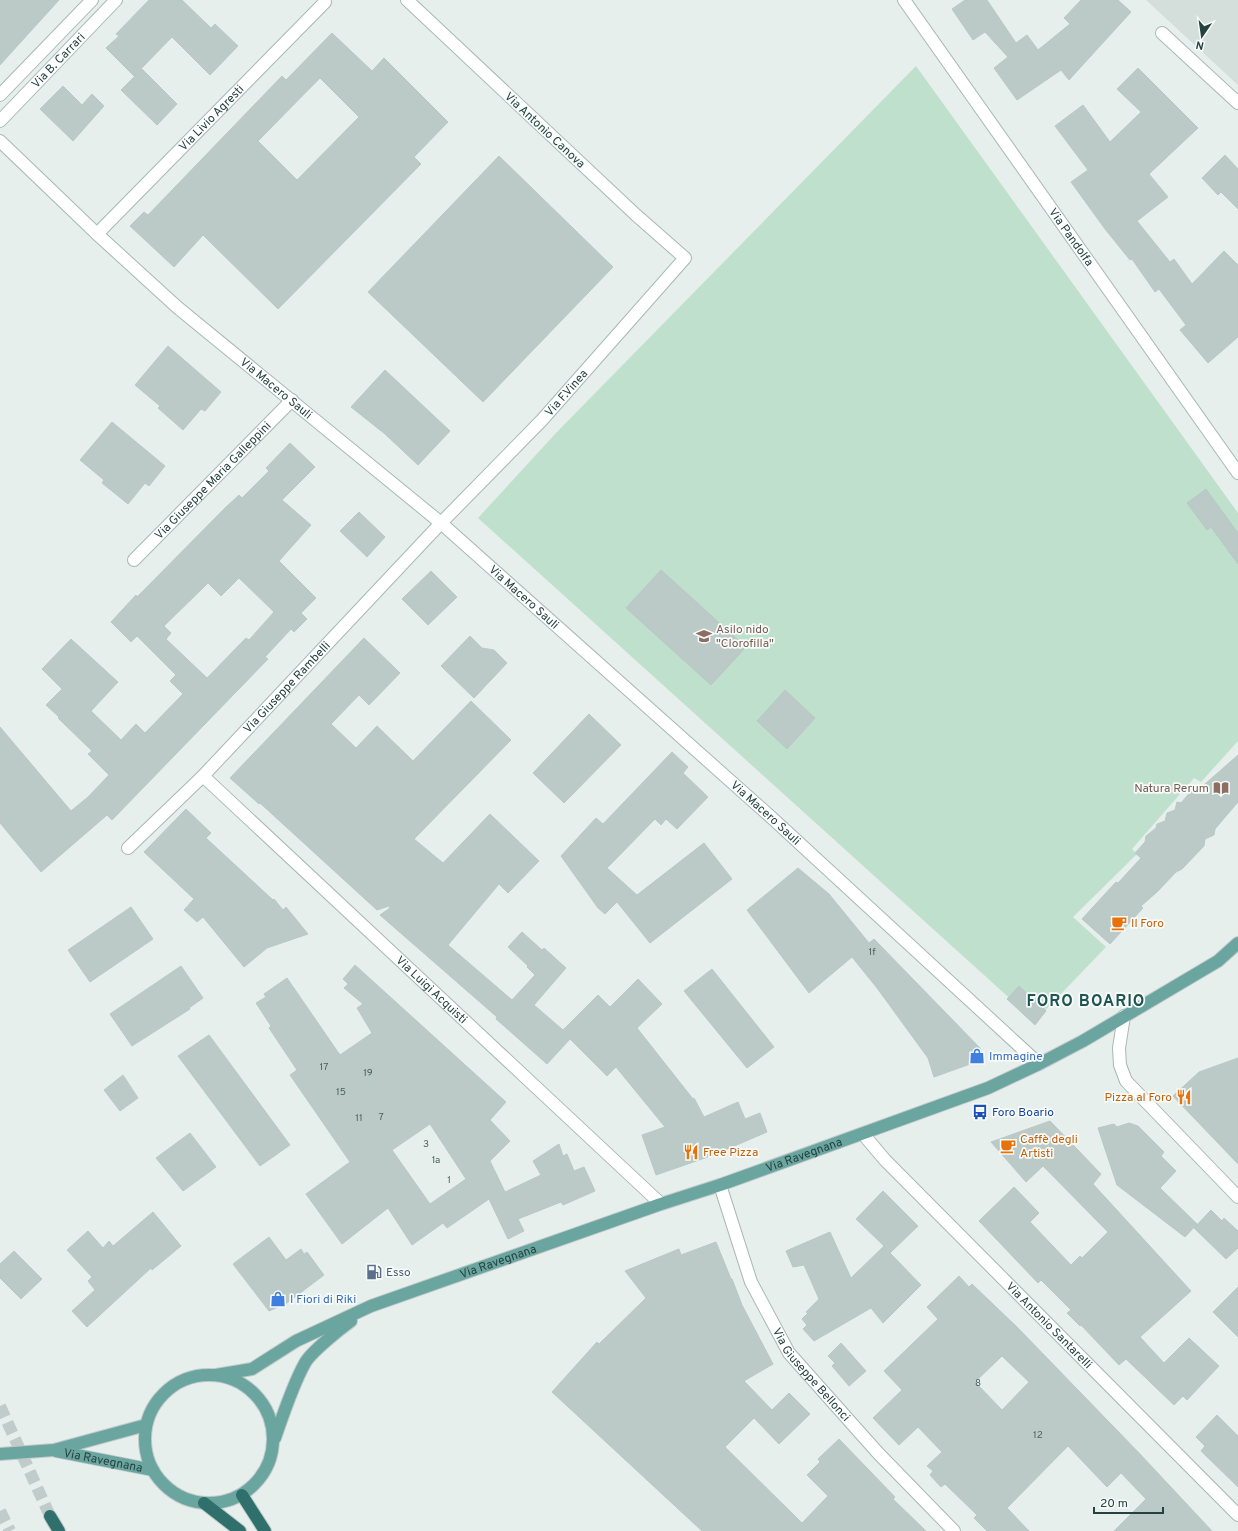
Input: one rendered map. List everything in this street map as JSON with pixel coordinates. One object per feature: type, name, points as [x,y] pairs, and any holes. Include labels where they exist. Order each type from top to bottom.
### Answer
[{"type":"highway","points":[[242,1494],[266,1531]]},
{"type":"highway","points":[[204,1503],[240,1531]]},
{"type":"highway","points":[[50,1516],[59,1531]]},
{"type":"main road","name":"Via Ravegnana","points":[[216,1375],[252,1369],[296,1341],[372,1306],[661,1204],[720,1185],[988,1088],[1083,1041],[1218,961],[1238,943]]},
{"type":"main road","name":"Via Ravegnana","points":[[1218,961],[1238,955]]},
{"type":"main road","name":"Via Ravegnana","points":[[273,1445],[283,1413],[305,1362],[338,1330],[372,1306]]},
{"type":"main road","points":[[197,1375],[216,1375],[236,1380],[252,1391],[265,1407],[272,1425],[273,1445],[268,1465],[258,1482],[242,1494],[224,1502],[204,1503],[184,1498],[166,1487],[153,1470],[147,1456],[144,1441],[146,1425],[153,1408],[164,1393],[180,1382],[197,1375]]},
{"type":"main road","name":"Via Ravegnana","points":[[0,1454],[54,1450],[146,1425]]},
{"type":"main road","name":"Via Ravegnana","points":[[54,1450],[153,1470]]},
{"type":"street","name":"Via B. Carrari","points":[[0,95],[92,0]]},
{"type":"street","name":"Via B. Carrari","points":[[0,121],[116,0]]},
{"type":"street","name":"Via Antonio Canova","points":[[408,0],[636,215],[685,258]]},
{"type":"street","name":"Via Pandolfa","points":[[904,0],[1238,473]]},
{"type":"street","name":"Via Livio Agresti","points":[[97,234],[325,2]]},
{"type":"street","points":[[1162,33],[1238,103]]},
{"type":"street","name":"Via Macero Sauli","points":[[0,141],[97,234],[177,307],[441,523],[772,818],[1039,1064]]},
{"type":"street","name":"Via F.Vinea","points":[[441,523],[542,420],[685,258]]},
{"type":"street","name":"Via Giuseppe Maria Galleppini","points":[[134,560],[292,400]]},
{"type":"street","name":"Via Giuseppe Rambelli","points":[[128,848],[203,776],[441,523]]},
{"type":"street","name":"Via Luigi Acquisti","points":[[203,776],[661,1204]]},
{"type":"street","points":[[1124,1016],[1119,1048],[1120,1065],[1126,1081],[1238,1197]]},
{"type":"street","name":"Via Antonio Santarelli","points":[[863,1134],[886,1160],[1238,1515]]},
{"type":"street","name":"Via Giuseppe Bellonci","points":[[720,1185],[751,1282],[789,1353],[878,1453],[954,1531]]},
{"type":"shaded area","points":[[1146,0],[1238,0],[1238,85]]},
{"type":"green space","points":[[916,66],[1238,513],[1238,741],[1201,782],[1194,778],[1132,849],[1137,854],[1073,917],[1106,947],[1035,1021],[478,518],[556,433]]},
{"type":"building","points":[[0,0],[59,0],[0,65]]},
{"type":"building","points":[[149,0],[182,0],[211,28],[215,24],[238,46],[210,75],[172,37],[134,76],[106,48],[119,36],[116,34]]},
{"type":"building","points":[[965,0],[987,0],[1016,43],[1027,35],[1038,50],[1070,24],[1064,18],[1081,0],[1118,0],[1131,12],[1069,80],[1061,70],[1017,100],[994,68],[1008,57],[985,32],[973,40],[952,9]]},
{"type":"building","points":[[332,33],[372,71],[384,58],[448,122],[414,157],[421,164],[278,309],[203,235],[174,267],[130,226],[144,212],[148,215],[282,76],[286,80]],"holes":[[[320,78],[359,117],[297,180],[258,141]]]},
{"type":"building","points":[[1138,68],[1198,128],[1149,174],[1168,197],[1137,221],[1170,262],[1174,259],[1192,284],[1224,251],[1238,265],[1238,337],[1208,363],[1180,330],[1186,325],[1159,289],[1155,292],[1132,259],[1130,260],[1105,229],[1071,182],[1088,170],[1055,126],[1083,105],[1110,142],[1141,112],[1117,89]]},
{"type":"building","points":[[142,69],[177,104],[157,125],[121,90]]},
{"type":"building","points":[[63,86],[82,105],[92,94],[104,106],[73,141],[40,109]]},
{"type":"building","points":[[1225,155],[1238,169],[1238,209],[1221,192],[1218,195],[1202,178]]},
{"type":"building","points":[[499,156],[613,267],[483,402],[368,292]]},
{"type":"building","points":[[168,346],[221,392],[205,411],[201,409],[183,430],[158,408],[160,406],[135,385]]},
{"type":"building","points":[[385,370],[450,431],[418,465],[385,434],[351,407]]},
{"type":"building","points":[[112,422],[165,466],[149,486],[145,483],[128,504],[102,483],[104,480],[80,460]]},
{"type":"building","points":[[290,443],[315,467],[282,500],[311,525],[279,561],[316,598],[301,613],[307,619],[294,632],[291,629],[265,657],[268,659],[112,820],[107,815],[41,872],[0,823],[0,727],[71,811],[88,797],[109,775],[88,754],[92,751],[46,705],[62,689],[42,669],[71,639],[118,682],[91,711],[121,740],[136,724],[145,733],[183,694],[170,681],[176,675],[137,636],[131,642],[111,622],[136,595],[137,597],[225,508],[239,495],[242,498],[269,471],[266,468]],"holes":[[[239,578],[274,612],[249,640],[246,638],[207,678],[166,639],[171,633],[164,626],[208,583],[221,596]]]},
{"type":"building","points":[[1206,489],[1238,533],[1238,564],[1211,527],[1207,530],[1187,503]]},
{"type":"building","points":[[359,512],[385,537],[367,557],[340,531]]},
{"type":"building","points":[[661,570],[746,647],[711,685],[626,608]]},
{"type":"building","points":[[431,571],[457,597],[428,625],[402,599]]},
{"type":"building","points":[[470,636],[482,648],[494,650],[507,663],[474,698],[441,666]]},
{"type":"building","points":[[364,638],[400,673],[369,705],[359,695],[331,724],[356,748],[377,726],[413,761],[471,701],[511,740],[414,839],[443,863],[490,814],[539,861],[508,893],[499,884],[448,945],[512,1000],[535,975],[527,967],[528,966],[508,947],[522,932],[542,950],[544,948],[566,968],[534,1005],[563,1030],[598,995],[610,1007],[638,979],[662,1004],[637,1028],[693,1099],[694,1098],[704,1117],[738,1102],[745,1119],[760,1113],[767,1132],[725,1151],[656,1175],[642,1135],[665,1127],[616,1067],[607,1076],[570,1039],[547,1064],[496,1019],[497,1017],[380,915],[390,908],[389,906],[377,910],[260,803],[259,804],[230,778]]},
{"type":"building","points":[[785,690],[815,718],[787,749],[757,721]]},
{"type":"building","points":[[589,714],[621,745],[564,803],[533,773]]},
{"type":"building","points":[[672,752],[688,767],[683,773],[708,797],[677,829],[666,819],[661,825],[655,819],[607,868],[637,895],[704,843],[732,879],[650,943],[617,902],[605,914],[598,908],[561,856],[596,818],[603,824]]},
{"type":"building","points":[[1238,755],[1238,802],[1215,829],[1214,835],[1205,839],[1204,846],[1182,869],[1176,872],[1141,906],[1143,908],[1110,944],[1082,919],[1116,882],[1118,883],[1141,858],[1135,853],[1145,842],[1146,836],[1156,828],[1157,824],[1165,821],[1167,813],[1175,810],[1177,802],[1181,803],[1193,789],[1196,792]]},
{"type":"building","points":[[186,809],[211,833],[206,838],[273,900],[274,899],[283,910],[286,907],[308,934],[267,948],[244,967],[203,917],[197,922],[184,910],[194,899],[144,852]]},
{"type":"building","points":[[798,868],[829,894],[869,943],[874,939],[980,1048],[984,1059],[934,1077],[928,1058],[877,988],[852,957],[809,993],[747,910]]},
{"type":"building","points":[[131,907],[153,939],[90,982],[68,950]]},
{"type":"building","points":[[355,965],[506,1102],[490,1120],[510,1141],[490,1161],[505,1192],[541,1175],[533,1161],[559,1144],[563,1156],[567,1154],[574,1171],[584,1167],[595,1191],[563,1205],[561,1202],[518,1219],[524,1231],[508,1239],[489,1199],[447,1228],[443,1223],[412,1245],[388,1208],[342,1244],[306,1194],[350,1162],[290,1075],[297,1070],[269,1028],[271,1026],[256,1003],[266,997],[264,994],[287,978],[340,1055],[372,1033],[357,1008],[363,1004],[344,988],[348,984],[343,979]],"holes":[[[430,1124],[466,1179],[430,1204],[392,1150]]]},
{"type":"building","points":[[181,966],[203,998],[189,1008],[190,1009],[132,1046],[110,1014]]},
{"type":"building","points":[[712,969],[774,1047],[747,1068],[684,991]]},
{"type":"building","points":[[1019,986],[1046,1011],[1035,1025],[1007,999]]},
{"type":"building","points":[[209,1035],[290,1145],[260,1166],[178,1056]]},
{"type":"building","points":[[1238,1058],[1238,1164],[1173,1096],[1199,1072]]},
{"type":"building","points":[[123,1075],[138,1098],[120,1111],[104,1090]]},
{"type":"building","points":[[1050,1121],[1101,1174],[1093,1184],[1191,1291],[1140,1337],[1164,1363],[1189,1338],[1219,1366],[1187,1400],[1183,1396],[1174,1405],[1126,1359],[1119,1365],[1081,1325],[1080,1326],[1067,1313],[1071,1310],[1041,1280],[1038,1283],[979,1221],[1014,1187],[1039,1213],[1030,1222],[1071,1265],[1080,1256],[1082,1258],[1108,1232],[1043,1166],[1026,1182],[991,1142]]},
{"type":"building","points":[[1129,1123],[1138,1126],[1164,1152],[1161,1156],[1176,1171],[1160,1188],[1197,1224],[1185,1237],[1117,1185],[1098,1128],[1114,1124],[1117,1127]]},
{"type":"building","points":[[190,1133],[216,1167],[183,1191],[156,1158]]},
{"type":"building","points":[[883,1191],[918,1226],[890,1253],[921,1285],[883,1323],[871,1308],[814,1341],[803,1329],[807,1325],[802,1319],[808,1313],[806,1312],[819,1299],[804,1265],[793,1267],[786,1251],[830,1232],[851,1278],[884,1246],[856,1219]]},
{"type":"building","points":[[1211,1210],[1222,1221],[1224,1218],[1238,1231],[1238,1248],[1226,1259],[1194,1228]]},
{"type":"building","points":[[153,1212],[181,1246],[152,1270],[151,1268],[87,1327],[72,1311],[95,1290],[88,1281],[92,1277],[67,1250],[88,1231],[103,1248],[109,1241],[113,1246]]},
{"type":"building","points":[[269,1237],[286,1260],[301,1249],[304,1254],[307,1252],[324,1275],[287,1303],[269,1311],[233,1264]]},
{"type":"building","points":[[716,1242],[742,1305],[773,1364],[744,1381],[772,1410],[789,1393],[810,1414],[779,1444],[754,1418],[725,1447],[802,1523],[828,1496],[807,1475],[820,1462],[818,1459],[839,1439],[895,1497],[893,1499],[926,1531],[702,1531],[552,1392],[597,1342],[599,1344],[646,1298],[625,1271],[679,1249],[681,1255]]},
{"type":"building","points":[[14,1251],[42,1279],[21,1299],[0,1278],[0,1264]]},
{"type":"building","points":[[959,1276],[969,1287],[972,1284],[1017,1327],[1212,1531],[1114,1531],[1146,1499],[1121,1473],[1107,1487],[1068,1446],[1007,1508],[1029,1531],[987,1531],[974,1518],[977,1515],[945,1484],[941,1487],[930,1475],[933,1471],[927,1466],[942,1452],[918,1427],[899,1445],[873,1418],[902,1390],[884,1371],[938,1319],[927,1307]],"holes":[[[1002,1356],[1029,1382],[1002,1410],[975,1382]]]},
{"type":"building","points":[[1238,1287],[1238,1337],[1213,1312]]},
{"type":"building","points":[[841,1343],[866,1371],[849,1386],[832,1366],[835,1363],[828,1356]]},
{"type":"building","points":[[1217,1415],[1238,1436],[1238,1487],[1201,1451],[1205,1446],[1196,1437]]},
{"type":"tunnel","points":[[0,1406],[50,1516]]},
{"type":"tunnel","points":[[0,1511],[10,1531]]},
{"type":"place","name":"Asilo nido \"Clorofilla\"","points":[[704,636]]},
{"type":"place","name":"Natura Rerum","points":[[1221,788]]},
{"type":"place","name":"Il Foro","points":[[1119,923]]},
{"type":"place","name":"Immagine","points":[[977,1056]]},
{"type":"place","name":"Pizza al Foro","points":[[1184,1097]]},
{"type":"place","name":"Foro Boario","points":[[980,1112]]},
{"type":"place","name":"Caffè degli Artisti","points":[[1008,1146]]},
{"type":"place","name":"Free Pizza","points":[[691,1152]]},
{"type":"place","name":"Esso","points":[[374,1272]]},
{"type":"place","name":"I Fiori di Riki","points":[[278,1299]]},
{"type":"district","name":"FORO BOARIO","points":[[1086,1000]]}]
